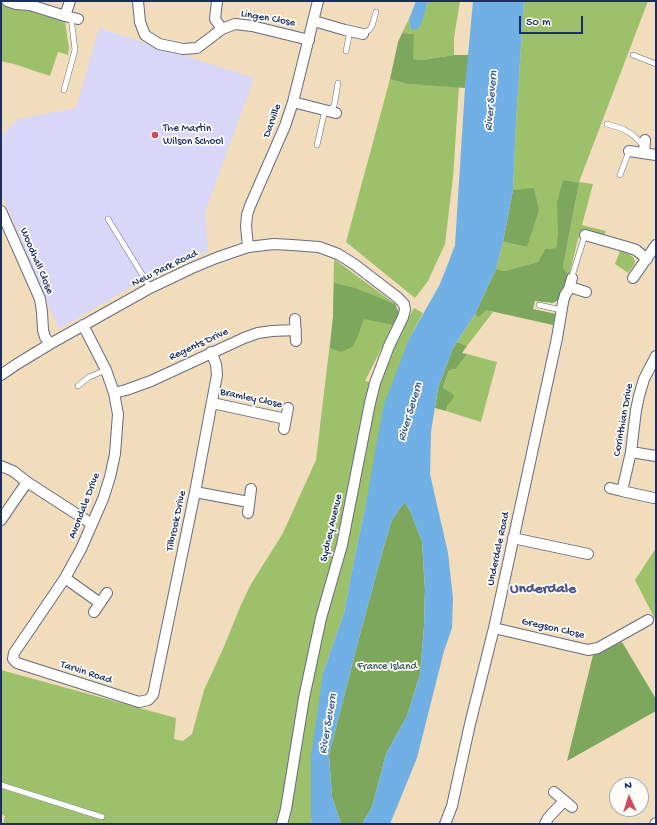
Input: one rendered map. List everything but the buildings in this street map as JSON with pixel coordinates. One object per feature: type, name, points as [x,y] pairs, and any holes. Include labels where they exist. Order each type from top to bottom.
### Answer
[{"type":"street","points":[[6,1],[16,4],[30,5],[71,18],[70,1]]},
{"type":"street","name":"Lingen Close","points":[[138,1],[140,22],[144,35],[159,44],[183,50],[197,48],[222,29],[235,24],[252,26],[309,40]]},
{"type":"street","points":[[217,1],[215,19],[222,29]]},
{"type":"street","name":"Darville","points":[[248,247],[246,226],[247,215],[285,126],[293,102],[318,1]]},
{"type":"street","points":[[314,21],[363,34]]},
{"type":"street","points":[[293,102],[330,111]]},
{"type":"street","points":[[629,151],[645,146],[656,155]]},
{"type":"street","name":"Woodhall Close","points":[[1,211],[40,299],[43,330],[45,337],[50,344]]},
{"type":"street","points":[[585,235],[609,237],[627,247],[636,250],[647,259]]},
{"type":"street","name":"New Park Road","points":[[1,375],[50,344],[150,288],[198,265],[248,247],[274,244],[319,247],[338,254],[354,264]]},
{"type":"street","points":[[633,278],[656,245]]},
{"type":"street","name":"Sydney Avenue","points":[[282,824],[286,809],[304,698],[321,618],[342,545],[370,403],[389,346],[405,310],[404,304],[398,297],[354,264]]},
{"type":"street","points":[[572,279],[586,292]]},
{"type":"street","name":"Underdale Road","points":[[445,824],[452,806],[470,724],[494,628],[557,338],[561,310],[565,295],[572,279]]},
{"type":"street","name":"Regents Drive","points":[[114,393],[151,381],[244,338],[284,330],[296,335],[295,319]]},
{"type":"street","name":"Avondale Drive","points":[[13,659],[14,653],[65,578],[81,549],[103,499],[115,454],[118,414],[114,393],[106,370],[83,325]]},
{"type":"street","name":"Tilbrook Drive","points":[[153,696],[195,492],[217,375],[216,364],[211,352]]},
{"type":"street","name":"Corinthian Drive","points":[[622,491],[639,396],[644,379],[652,372],[656,356]]},
{"type":"street","name":"Bramley Close","points":[[212,403],[286,419]]},
{"type":"street","name":"Bramley Close","points":[[284,429],[288,408]]},
{"type":"street","points":[[630,452],[656,456]]},
{"type":"street","points":[[1,466],[13,471],[27,482],[92,524]]},
{"type":"street","points":[[1,520],[27,482]]},
{"type":"street","points":[[610,488],[654,498]]},
{"type":"street","points":[[248,513],[251,489]]},
{"type":"street","points":[[195,492],[249,502]]},
{"type":"street","points":[[513,538],[588,554]]},
{"type":"street","points":[[65,578],[100,603]]},
{"type":"street","points":[[94,612],[107,593]]},
{"type":"street","name":"Gregson Close","points":[[494,628],[588,650],[598,648],[648,620]]},
{"type":"street","name":"Tarvin Road","points":[[13,659],[17,663],[139,702],[148,700],[153,696]]},
{"type":"street","points":[[545,824],[548,818],[568,804],[554,792]]},
{"type":"lane","points":[[363,34],[372,26],[376,12]]},
{"type":"lane","points":[[64,90],[75,50],[71,18]]},
{"type":"lane","points":[[346,51],[350,31]]},
{"type":"lane","points":[[633,55],[656,64]]},
{"type":"lane","points":[[317,145],[330,111],[334,106],[338,83]]},
{"type":"lane","points":[[607,124],[623,129],[633,135],[645,146]]},
{"type":"lane","points":[[620,174],[629,151]]},
{"type":"lane","points":[[108,219],[150,288]]},
{"type":"lane","points":[[572,279],[585,235]]},
{"type":"lane","points":[[539,305],[561,310]]},
{"type":"lane","points":[[78,386],[88,377],[106,370]]},
{"type":"lane","points":[[1,785],[102,817]]},
{"type":"shaded area","name":"The Martin Wilson School","points":[[99,28],[254,78],[205,212],[208,251],[145,279],[59,329],[1,193],[1,136],[18,119],[76,108]]},
{"type":"green space","points":[[428,1],[460,1],[454,38],[454,55],[422,60],[413,59],[413,34],[402,33],[409,19],[411,29],[426,8]]},
{"type":"green space","points":[[524,1],[648,1],[579,182],[593,184],[582,225],[606,231],[604,235],[599,236],[580,231],[569,276],[563,267],[579,183],[558,233],[556,248],[545,249],[538,262],[504,271],[496,269],[503,242],[527,247],[533,189],[513,190]]},
{"type":"green space","points":[[1,5],[30,11],[65,22],[69,48],[68,55],[58,52],[50,76],[1,61]]},
{"type":"green space","points":[[402,33],[414,34],[413,59],[422,60],[454,55],[469,55],[465,88],[407,84],[390,79],[398,42]]},
{"type":"green space","points":[[390,79],[407,84],[459,87],[453,177],[445,244],[428,281],[415,298],[346,242]]},
{"type":"green space","points":[[563,180],[579,183],[563,267],[569,276],[561,298],[553,303],[535,301],[533,309],[556,314],[553,325],[486,310],[478,318],[475,314],[496,269],[504,271],[538,262],[545,249],[556,248],[558,233],[557,203]]},
{"type":"green space","points":[[534,188],[539,210],[527,247],[503,242],[513,190]]},
{"type":"green space","points":[[620,251],[629,254],[635,261],[628,273],[615,264]]},
{"type":"green space","points":[[334,259],[395,304],[398,311],[398,316],[365,381],[372,383],[350,491],[297,710],[281,810],[276,824],[3,824],[5,816],[1,814],[1,670],[176,718],[174,739],[183,741],[192,734],[204,690],[240,607],[251,584],[283,533],[316,460],[333,317]]},
{"type":"green space","points":[[334,283],[355,288],[395,304],[398,311],[398,316],[393,325],[364,319],[352,347],[341,352],[330,348]]},
{"type":"green space","points":[[414,308],[423,313],[409,339],[365,509],[344,613],[323,673],[311,818],[312,824],[286,824],[307,698],[375,397],[399,335]]},
{"type":"green space","points":[[486,309],[493,312],[467,346],[457,342],[475,314],[478,318]]},
{"type":"green space","points":[[457,342],[467,346],[462,353],[467,354],[456,369],[449,370],[443,388],[453,394],[454,397],[448,405],[446,411],[435,408],[438,388],[453,348]]},
{"type":"green space","points":[[467,354],[497,362],[481,422],[446,411],[448,405],[443,389],[449,370],[456,369]]},
{"type":"green space","name":"France Island","points":[[403,504],[406,504],[411,513],[422,542],[425,589],[424,627],[420,674],[407,716],[386,754],[372,807],[362,824],[341,824],[332,797],[329,755],[382,553],[392,520]]},
{"type":"green space","points":[[656,548],[656,621],[635,580]]},
{"type":"green space","points":[[622,642],[656,699],[656,711],[567,761],[593,655]]},
{"type":"water","points":[[416,1],[428,1],[422,22],[417,30],[411,29],[409,19]]},
{"type":"water","name":"River Severn","points":[[473,1],[524,1],[513,190],[503,242],[496,269],[475,314],[453,348],[438,388],[431,432],[430,474],[448,553],[453,598],[452,628],[444,651],[417,758],[390,824],[362,824],[372,807],[386,754],[407,716],[420,674],[424,627],[425,589],[422,542],[411,513],[406,504],[403,504],[392,520],[382,553],[329,755],[332,797],[341,824],[312,824],[311,756],[323,673],[344,613],[384,404],[409,339],[440,284],[455,245],[465,88]]},
{"type":"place","name":"The Martin Wilson School","points":[[155,135]]},
{"type":"district","name":"Underdale","points":[[543,590]]}]
